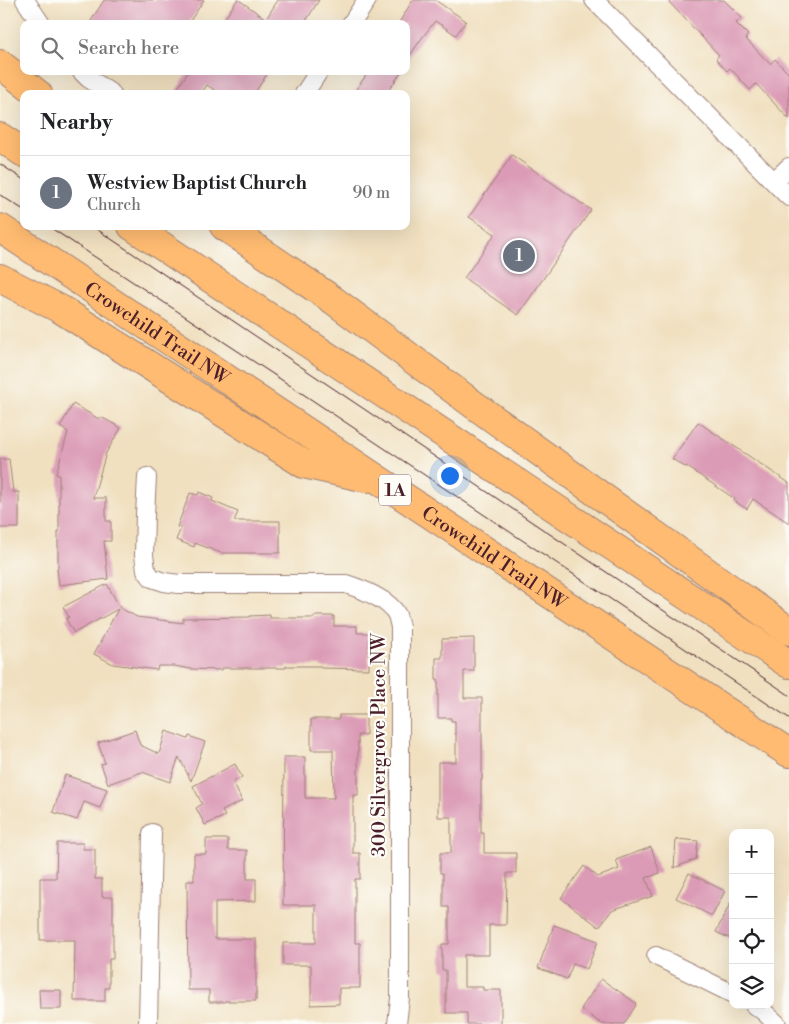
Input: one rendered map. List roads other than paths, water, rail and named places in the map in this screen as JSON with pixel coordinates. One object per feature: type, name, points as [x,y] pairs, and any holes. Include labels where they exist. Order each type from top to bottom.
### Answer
[{"type":"highway","points":[[0,64],[33,90]]},
{"type":"highway","points":[[0,137],[20,150]]},
{"type":"highway","name":"Crowchild Trail NW","points":[[0,228],[789,752]]},
{"type":"highway","points":[[138,230],[789,664]]},
{"type":"highway","points":[[230,230],[334,300],[473,404],[789,631]]},
{"type":"highway","points":[[0,278],[62,310],[304,464],[384,482]]},
{"type":"street","points":[[354,20],[367,0]]},
{"type":"street","points":[[594,0],[789,197]]},
{"type":"street","points":[[31,2],[39,20]]},
{"type":"street","points":[[85,75],[106,90]]},
{"type":"street","points":[[307,90],[316,75]]},
{"type":"street","points":[[774,181],[789,167]]},
{"type":"street","name":"300 Silvergrove Place NW","points":[[147,477],[144,555],[146,570],[152,578],[179,584],[346,584],[359,588],[387,604],[397,616],[400,626],[400,998],[397,1024]]},
{"type":"street","points":[[148,1024],[152,833]]},
{"type":"street","points":[[656,956],[729,992]]},
{"type":"street","points":[[760,1009],[777,1024]]},
{"type":"tram line","points":[[0,164],[20,177]]},
{"type":"tram line","points":[[0,195],[20,208]]},
{"type":"tram line","points":[[54,230],[789,718]]},
{"type":"tram line","points":[[98,230],[789,695]]},
{"type":"place","name":"Westview Baptist Church","points":[[519,256]]}]
